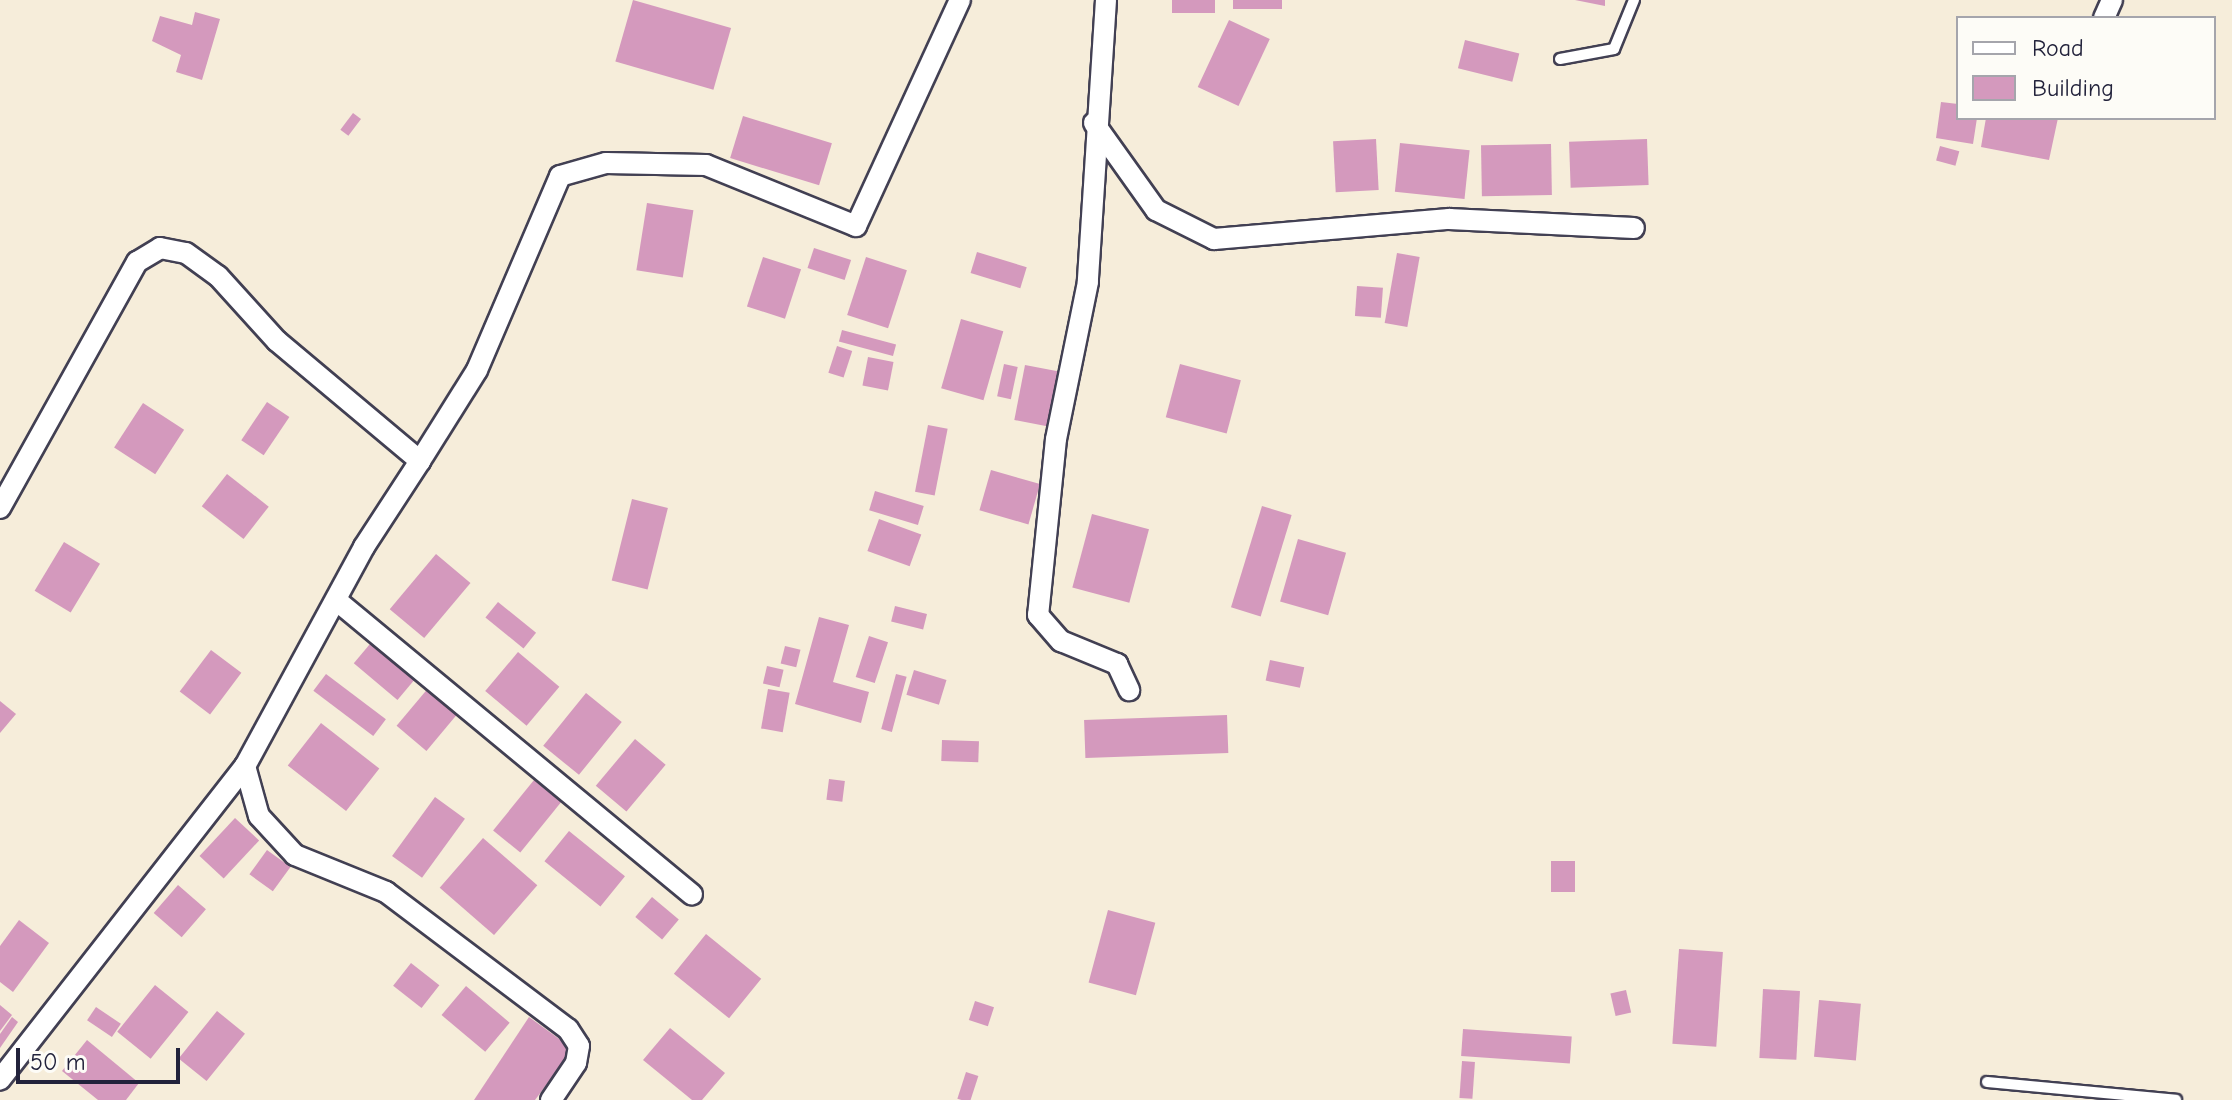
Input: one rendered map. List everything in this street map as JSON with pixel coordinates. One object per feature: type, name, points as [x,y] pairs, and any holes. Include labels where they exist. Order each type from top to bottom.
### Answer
[{"type":"street","points":[[0,1080],[245,766],[336,600],[477,370],[560,176],[606,163],[706,165],[856,226],[960,0]]},
{"type":"street","points":[[1106,0],[1094,123],[1088,282],[1056,439],[1038,615],[1061,641],[1117,664],[1129,690]]},
{"type":"street","points":[[1094,123],[1156,210],[1214,239],[1449,219],[1634,228]]},
{"type":"street","points":[[0,508],[137,262],[160,248],[186,253],[218,276],[277,341],[420,461]]},
{"type":"street","points":[[336,600],[692,895]]},
{"type":"street","points":[[245,766],[259,816],[295,855],[386,892],[568,1029],[579,1046],[576,1063],[551,1100]]},
{"type":"lane","points":[[1560,59],[1614,49],[1634,0]]},
{"type":"lane","points":[[1987,1082],[2176,1100]]},
{"type":"building","points":[[633,0],[731,28],[713,90],[615,62]]},
{"type":"building","points":[[1172,0],[1215,0],[1215,13],[1172,13]]},
{"type":"building","points":[[1233,0],[1282,0],[1282,9],[1233,9]]},
{"type":"building","points":[[1575,0],[1605,0],[1605,6]]},
{"type":"building","points":[[195,12],[220,19],[202,80],[176,72],[181,55],[152,41],[160,16],[192,25]]},
{"type":"building","points":[[1229,20],[1270,39],[1239,106],[1198,87]]},
{"type":"building","points":[[1465,40],[1519,54],[1512,82],[1458,68]]},
{"type":"building","points":[[1941,102],[1956,104],[1956,120],[1977,120],[1973,144],[1936,138]]},
{"type":"building","points":[[353,113],[361,119],[348,136],[340,130]]},
{"type":"building","points":[[743,116],[832,143],[819,185],[730,158]]},
{"type":"building","points":[[1986,120],[2058,120],[2049,160],[1981,147]]},
{"type":"building","points":[[1376,139],[1379,190],[1336,192],[1333,141]]},
{"type":"building","points":[[1647,139],[1649,185],[1571,188],[1569,142]]},
{"type":"building","points":[[1400,143],[1470,150],[1464,199],[1395,192]]},
{"type":"building","points":[[1551,144],[1552,195],[1482,196],[1481,145]]},
{"type":"building","points":[[1940,146],[1959,151],[1955,166],[1936,160]]},
{"type":"building","points":[[647,203],[693,210],[683,278],[636,270]]},
{"type":"building","points":[[814,248],[851,260],[845,280],[808,268]]},
{"type":"building","points":[[977,252],[1027,267],[1020,288],[971,273]]},
{"type":"building","points":[[1397,253],[1420,257],[1407,327],[1385,323]]},
{"type":"building","points":[[763,257],[801,269],[785,319],[747,306]]},
{"type":"building","points":[[866,257],[907,270],[888,328],[847,315]]},
{"type":"building","points":[[1357,286],[1383,288],[1381,318],[1355,316]]},
{"type":"building","points":[[961,319],[1003,331],[983,400],[941,388]]},
{"type":"building","points":[[842,330],[896,344],[893,356],[839,342]]},
{"type":"building","points":[[837,346],[852,351],[844,378],[828,373]]},
{"type":"building","points":[[868,357],[894,362],[888,390],[862,385]]},
{"type":"building","points":[[1004,364],[1018,367],[1011,399],[997,396]]},
{"type":"building","points":[[1180,364],[1241,380],[1227,433],[1166,417]]},
{"type":"building","points":[[1025,365],[1060,372],[1050,427],[1014,420]]},
{"type":"building","points":[[267,402],[289,417],[264,455],[241,440]]},
{"type":"building","points":[[143,403],[184,430],[155,474],[114,447]]},
{"type":"building","points":[[928,425],[948,429],[935,496],[915,492]]},
{"type":"building","points":[[991,470],[1040,484],[1028,524],[979,510]]},
{"type":"building","points":[[227,474],[269,507],[244,539],[202,506]]},
{"type":"building","points":[[875,491],[924,506],[918,525],[869,510]]},
{"type":"building","points":[[632,499],[668,508],[648,589],[612,581]]},
{"type":"building","points":[[1262,506],[1292,515],[1261,616],[1231,607]]},
{"type":"building","points":[[1092,514],[1149,529],[1129,603],[1072,587]]},
{"type":"building","points":[[879,519],[921,534],[910,566],[867,551]]},
{"type":"building","points":[[1298,539],[1346,553],[1328,615],[1280,601]]},
{"type":"building","points":[[64,542],[100,564],[71,612],[35,591]]},
{"type":"building","points":[[436,554],[470,583],[424,638],[390,609]]},
{"type":"building","points":[[498,602],[536,633],[523,648],[485,618]]},
{"type":"building","points":[[895,606],[927,614],[923,630],[891,622]]},
{"type":"building","points":[[819,617],[849,625],[833,682],[869,692],[861,723],[795,704]]},
{"type":"building","points":[[869,636],[888,642],[875,683],[856,677]]},
{"type":"building","points":[[375,638],[419,675],[397,700],[354,663]]},
{"type":"building","points":[[785,646],[801,650],[796,667],[781,663]]},
{"type":"building","points":[[211,650],[241,673],[210,714],[180,692]]},
{"type":"building","points":[[518,652],[559,687],[527,726],[485,691]]},
{"type":"building","points":[[1270,660],[1304,667],[1300,688],[1266,681]]},
{"type":"building","points":[[767,666],[784,670],[780,687],[763,684]]},
{"type":"building","points":[[914,670],[947,680],[939,705],[906,695]]},
{"type":"building","points":[[326,674],[386,719],[373,736],[313,691]]},
{"type":"building","points":[[896,674],[907,677],[892,732],[881,729]]},
{"type":"building","points":[[430,686],[460,711],[426,751],[397,726]]},
{"type":"building","points":[[768,689],[790,693],[783,732],[761,728]]},
{"type":"building","points":[[586,693],[622,722],[579,775],[543,746]]},
{"type":"building","points":[[0,701],[16,714],[0,733]]},
{"type":"building","points":[[1227,715],[1228,753],[1085,758],[1084,720]]},
{"type":"building","points":[[321,723],[379,769],[346,811],[288,766]]},
{"type":"building","points":[[635,739],[666,765],[626,811],[596,786]]},
{"type":"building","points":[[942,740],[979,741],[978,762],[941,761]]},
{"type":"building","points":[[829,779],[845,781],[842,802],[826,800]]},
{"type":"building","points":[[534,780],[561,802],[520,853],[493,831]]},
{"type":"building","points":[[435,797],[465,819],[422,878],[392,856]]},
{"type":"building","points":[[235,818],[259,841],[224,879],[200,856]]},
{"type":"building","points":[[569,831],[625,876],[600,907],[544,861]]},
{"type":"building","points":[[483,838],[537,885],[494,935],[440,888]]},
{"type":"building","points":[[267,850],[290,867],[273,891],[249,874]]},
{"type":"building","points":[[1551,861],[1575,861],[1575,892],[1551,892]]},
{"type":"building","points":[[178,885],[206,909],[182,937],[154,913]]},
{"type":"building","points":[[652,897],[679,919],[662,939],[635,917]]},
{"type":"building","points":[[1108,910],[1155,923],[1136,995],[1089,982]]},
{"type":"building","points":[[19,920],[49,943],[13,992],[0,982],[0,946]]},
{"type":"building","points":[[706,934],[761,979],[729,1018],[674,974]]},
{"type":"building","points":[[1679,949],[1723,952],[1716,1047],[1672,1044]]},
{"type":"building","points":[[411,963],[439,985],[422,1008],[393,986]]},
{"type":"building","points":[[155,985],[188,1012],[151,1059],[117,1032]]},
{"type":"building","points":[[466,986],[510,1023],[485,1052],[442,1015]]},
{"type":"building","points":[[1763,989],[1800,991],[1796,1060],[1759,1058]]},
{"type":"building","points":[[1626,990],[1631,1012],[1616,1016],[1610,994]]},
{"type":"building","points":[[1819,1000],[1861,1004],[1856,1060],[1814,1057]]},
{"type":"building","points":[[975,1001],[994,1007],[988,1026],[969,1020]]},
{"type":"building","points":[[0,1005],[12,1015],[0,1031]]},
{"type":"building","points":[[96,1007],[121,1024],[112,1037],[87,1020]]},
{"type":"building","points":[[217,1011],[245,1034],[207,1081],[179,1058]]},
{"type":"building","points":[[12,1017],[18,1022],[0,1048],[0,1034]]},
{"type":"building","points":[[529,1017],[573,1049],[535,1100],[474,1100]]},
{"type":"building","points":[[670,1028],[725,1073],[702,1100],[692,1100],[643,1060]]},
{"type":"building","points":[[1463,1029],[1572,1037],[1570,1064],[1461,1056]]},
{"type":"building","points":[[87,1040],[139,1083],[126,1100],[98,1100],[62,1071]]},
{"type":"building","points":[[1462,1061],[1475,1062],[1472,1099],[1459,1098]]},
{"type":"building","points":[[966,1072],[978,1076],[971,1100],[957,1099]]}]
